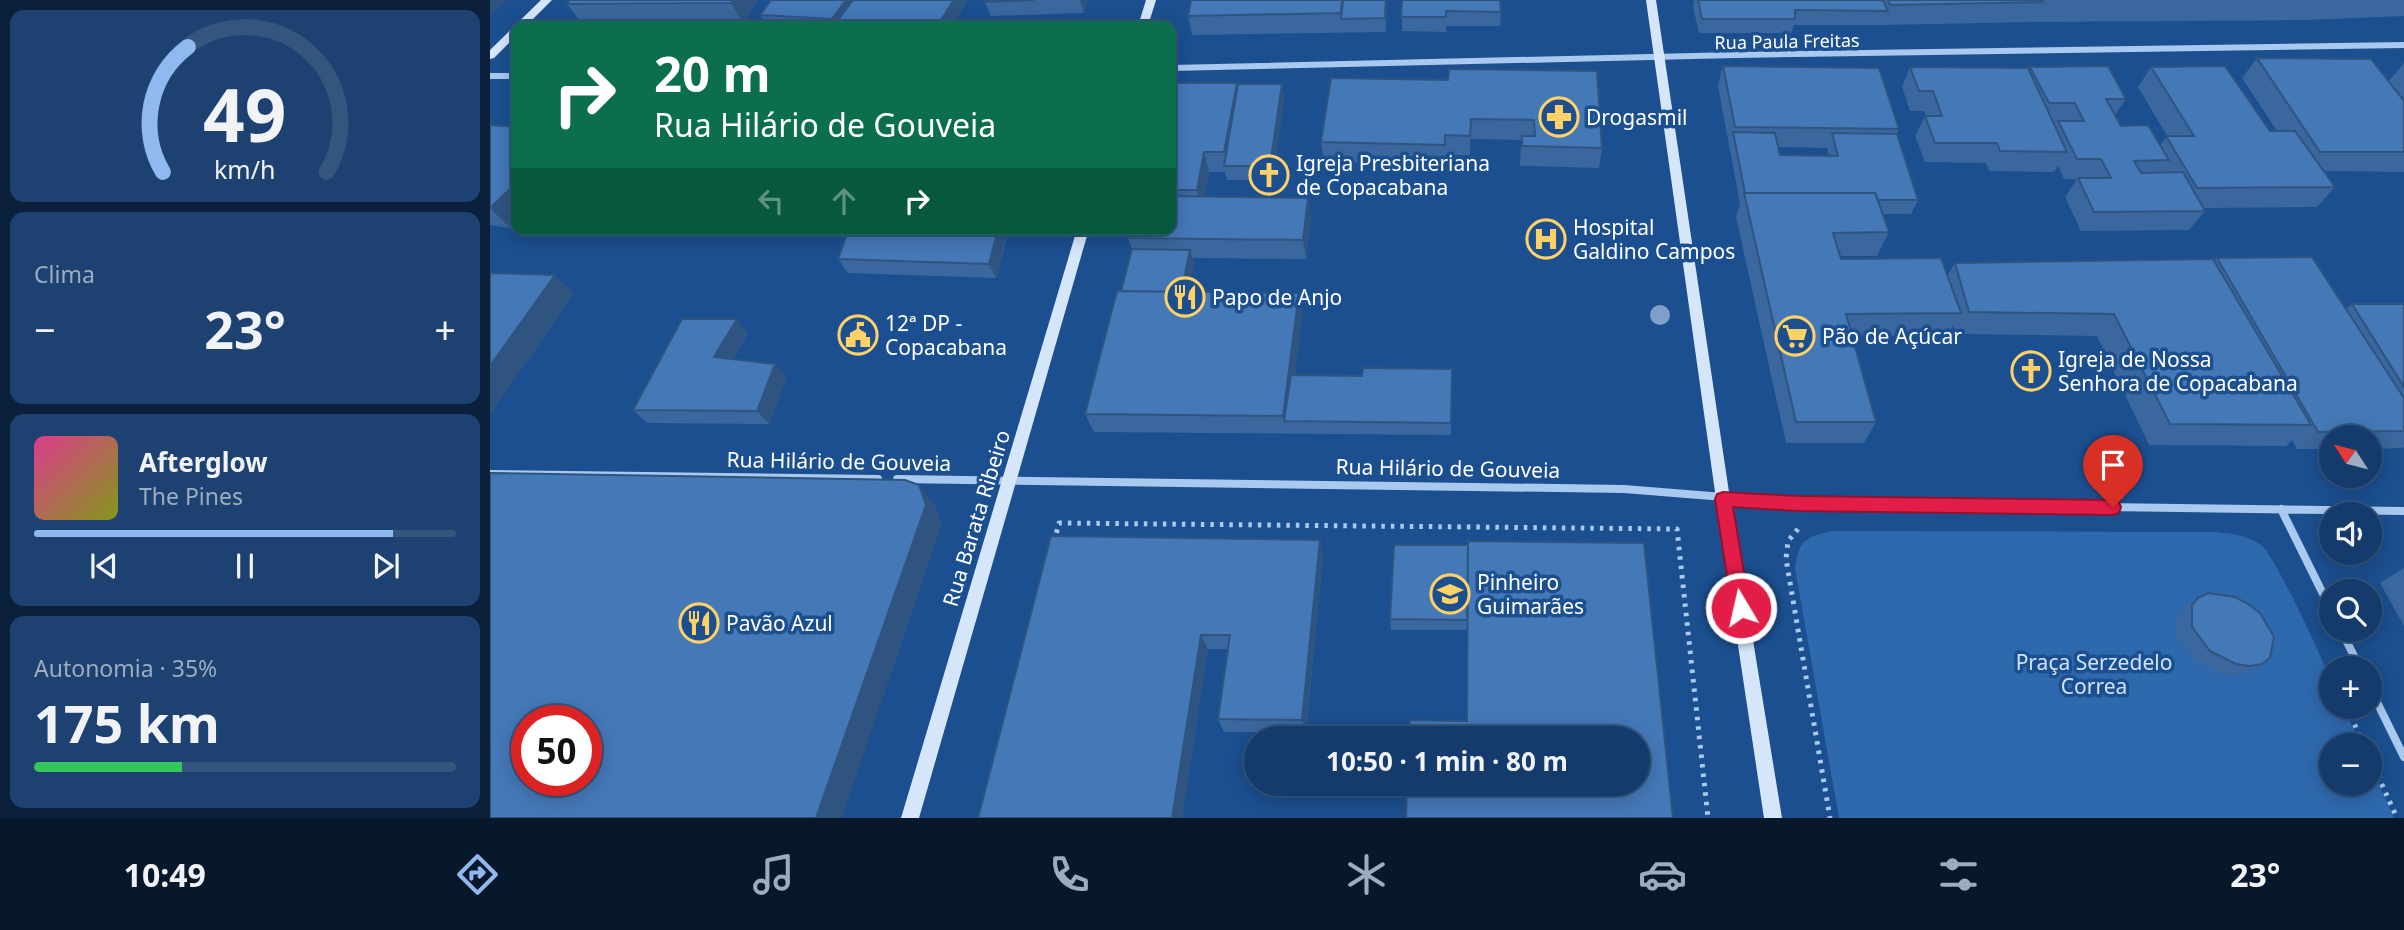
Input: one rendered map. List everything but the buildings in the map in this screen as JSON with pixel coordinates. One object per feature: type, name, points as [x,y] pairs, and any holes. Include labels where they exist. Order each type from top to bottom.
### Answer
[{"type":"main road","points":[[525,21],[547,0]]},
{"type":"main road","points":[[1145,21],[1151,0]]},
{"type":"main road","points":[[1651,0],[1723,499],[1773,818]]},
{"type":"main road","points":[[490,56],[511,35]]},
{"type":"main road","name":"Rua Barata Ribeiro","points":[[910,818],[1081,235]]},
{"type":"street","name":"Rua Paula Freitas","points":[[1176,68],[2404,45]]},
{"type":"street","points":[[490,76],[511,76]]},
{"type":"street","name":"Rua Hilário de Gouveia","points":[[490,474],[1623,489],[1723,499],[1826,504],[2404,511]]},
{"type":"street","points":[[2281,509],[2319,586]]},
{"type":"street","points":[[2382,712],[2404,757]]},
{"type":"path","points":[[1052,550],[1059,523],[1677,529],[1708,818]]},
{"type":"path","points":[[1811,525],[1799,527],[1788,541],[1786,559],[1830,818]]},
{"type":"path","points":[[2382,785],[2397,818]]},
{"type":"green space","name":"Praça Serzedelo Correa","points":[[1832,531],[2215,532],[2251,539],[2261,545],[2277,568],[2320,656],[2319,719],[2349,719],[2355,733],[2319,733],[2319,796],[2382,796],[2382,792],[2394,818],[1839,818],[1795,568],[1801,546],[1815,535]]},
{"type":"place","name":"Drogasmil","points":[[1559,117]]},
{"type":"place","name":"Igreja Presbiteriana de Copacabana","points":[[1269,175]]},
{"type":"place","name":"Hospital Galdino Campos","points":[[1546,239]]},
{"type":"place","name":"Papo de Anjo","points":[[1185,297]]},
{"type":"place","name":"12ª DP - Copacabana","points":[[858,335]]},
{"type":"place","name":"Pão de Açúcar","points":[[1795,336]]},
{"type":"place","name":"Igreja de Nossa Senhora de Copacabana","points":[[2031,371]]},
{"type":"place","name":"Pinheiro Guimarães","points":[[1450,594]]},
{"type":"place","name":"Pavão Azul","points":[[699,623]]},
{"type":"route","points":[[1741,608],[1723,499],[1798,503],[2113,507]]}]
